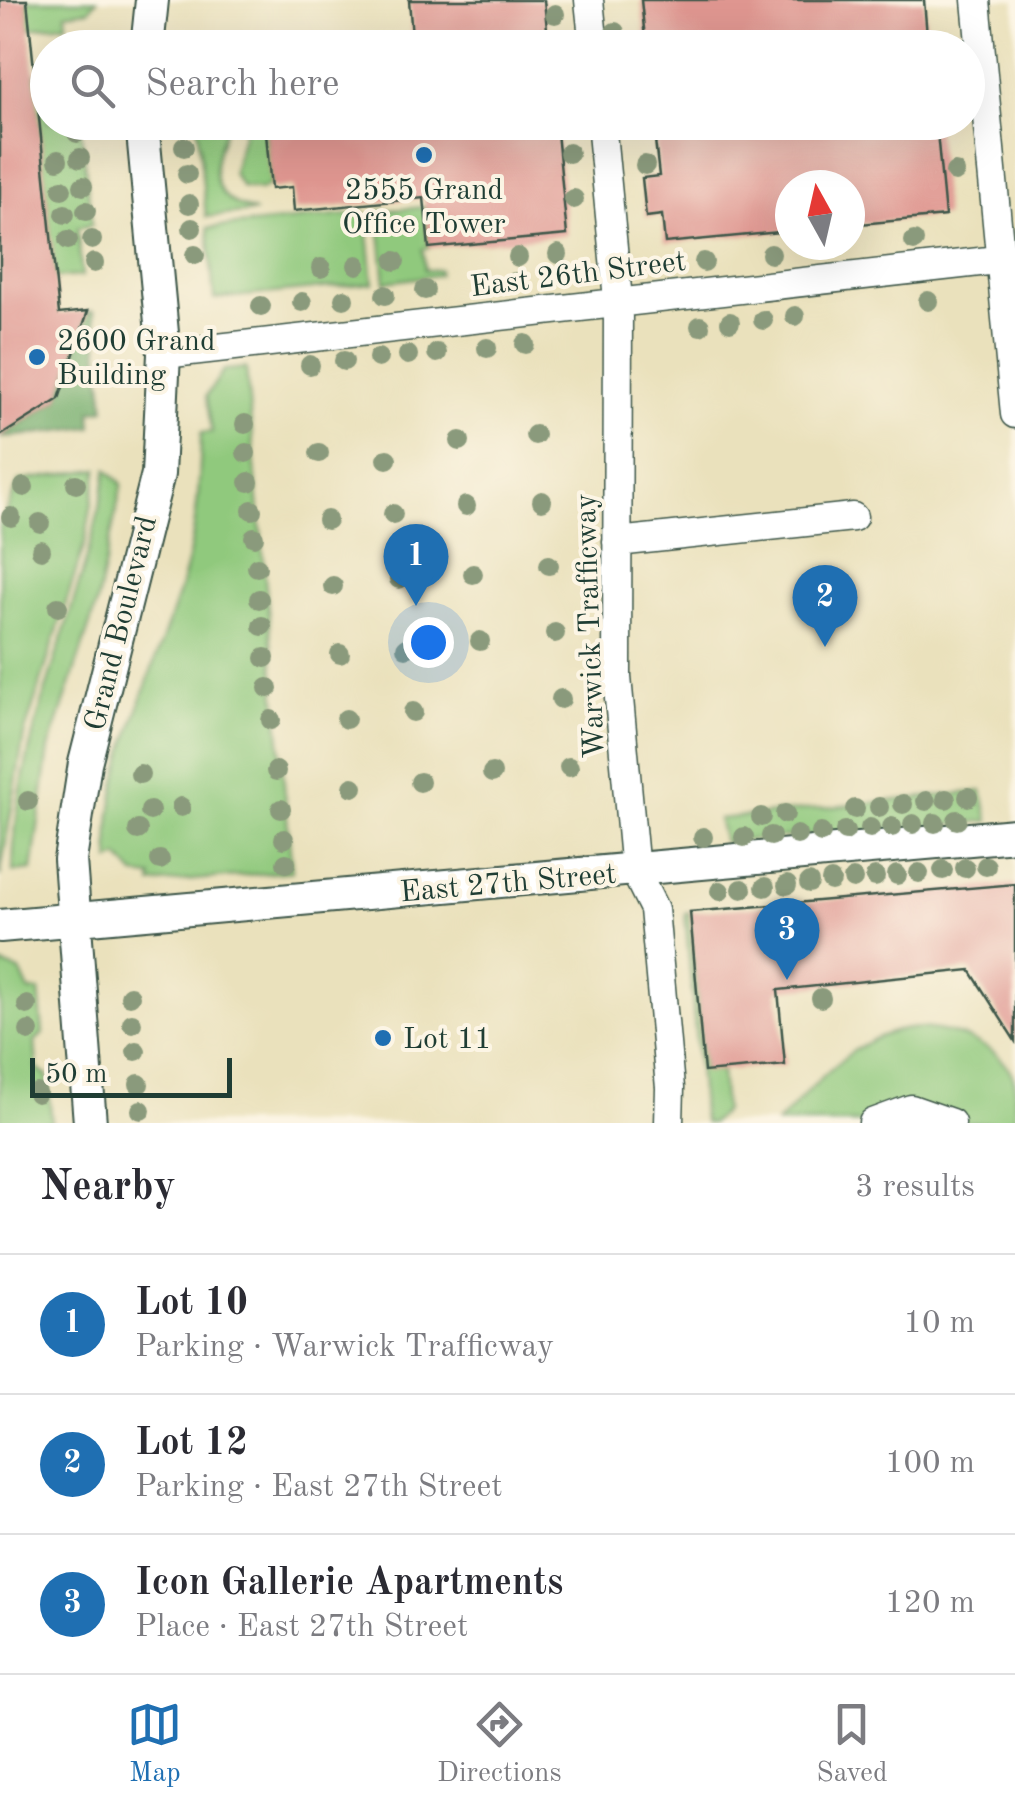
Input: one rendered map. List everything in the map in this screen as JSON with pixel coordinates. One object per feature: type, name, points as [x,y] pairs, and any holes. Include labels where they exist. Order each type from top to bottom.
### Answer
[{"type":"main road","points":[[149,30],[152,0]]},
{"type":"main road","name":"Grand Boulevard","points":[[90,1123],[70,860],[78,795],[158,474],[164,354],[144,140]]},
{"type":"main road","name":"East 27th Street","points":[[0,926],[1015,835]]},
{"type":"street","points":[[589,0],[592,30]]},
{"type":"street","points":[[976,0],[980,30]]},
{"type":"street","points":[[985,75],[1007,259],[1015,414]]},
{"type":"street","name":"Warwick Trafficway","points":[[603,140],[618,300],[617,676],[634,871],[654,910],[670,1088],[668,1123]]},
{"type":"street","name":"East 26th Street","points":[[164,354],[1007,259]]},
{"type":"street","points":[[617,542],[854,517]]},
{"type":"street","points":[[873,1123],[912,1110],[951,1123]]},
{"type":"green space","points":[[27,0],[97,0],[89,10],[66,13],[67,24],[29,28]]},
{"type":"green space","points":[[41,140],[82,140],[92,225],[77,228],[82,276],[55,278]]},
{"type":"green space","points":[[199,140],[221,140],[215,172],[221,191],[235,204],[254,212],[206,217]]},
{"type":"green space","points":[[242,140],[267,140],[271,183],[261,190],[242,187],[233,173]]},
{"type":"green space","points":[[425,207],[429,248],[423,249],[425,270],[439,270],[439,275],[385,282],[378,211]]},
{"type":"green space","points":[[366,213],[373,283],[214,299],[208,228]]},
{"type":"green space","points":[[88,311],[94,311],[105,409],[91,411],[92,427],[0,438],[59,399]]},
{"type":"green space","points":[[246,368],[292,871],[152,884],[152,877],[135,875],[119,857],[111,861],[114,795],[134,720],[188,560],[197,506],[201,433],[212,432],[206,396],[224,370]]},
{"type":"green space","points":[[98,469],[85,543],[24,735],[0,877],[0,526],[19,481]]},
{"type":"green space","points":[[107,469],[122,484],[96,606],[49,749],[32,870],[13,872],[16,820],[25,769],[97,520]]},
{"type":"green space","points":[[982,791],[989,821],[724,842],[718,819]]},
{"type":"green space","points":[[690,912],[704,1071],[721,1071],[724,1111],[711,1123],[704,1123],[702,1114],[685,913]]},
{"type":"green space","points":[[0,964],[20,971],[29,991],[39,991],[43,1034],[35,1041],[37,1069],[47,1076],[52,1123],[0,1123]]},
{"type":"green space","points":[[923,1028],[963,1037],[1001,1059],[1015,1083],[1015,1123],[777,1123],[825,1074],[860,1047],[900,1030]]},
{"type":"building","points":[[0,0],[27,0],[30,140],[41,140],[59,314],[88,311],[59,399],[0,436]]},
{"type":"building","points":[[409,0],[544,0],[547,30],[412,30]]},
{"type":"building","points":[[641,0],[924,0],[926,30],[644,30]]},
{"type":"building","name":"2555 Grand Office Tower","points":[[267,140],[558,140],[567,235],[429,248],[424,198],[294,211],[292,187],[271,189]]},
{"type":"building","points":[[655,140],[938,140],[945,216],[865,224],[865,170],[775,170],[775,232],[665,243],[662,215],[646,217],[642,178],[659,176]]},
{"type":"building","points":[[1015,884],[1015,1041],[970,970],[778,990],[785,1065],[704,1072],[690,912]]},
{"type":"place","name":"2555 Grand Office Tower","points":[[424,155]]},
{"type":"place","name":"2600 Grand Building","points":[[37,357]]},
{"type":"place","name":"Lot 10","points":[[416,606]]},
{"type":"place","name":"Lot 12","points":[[825,647]]},
{"type":"place","name":"Icon Gallerie Apartments","points":[[787,980]]},
{"type":"place","name":"Lot 11","points":[[383,1038]]}]
